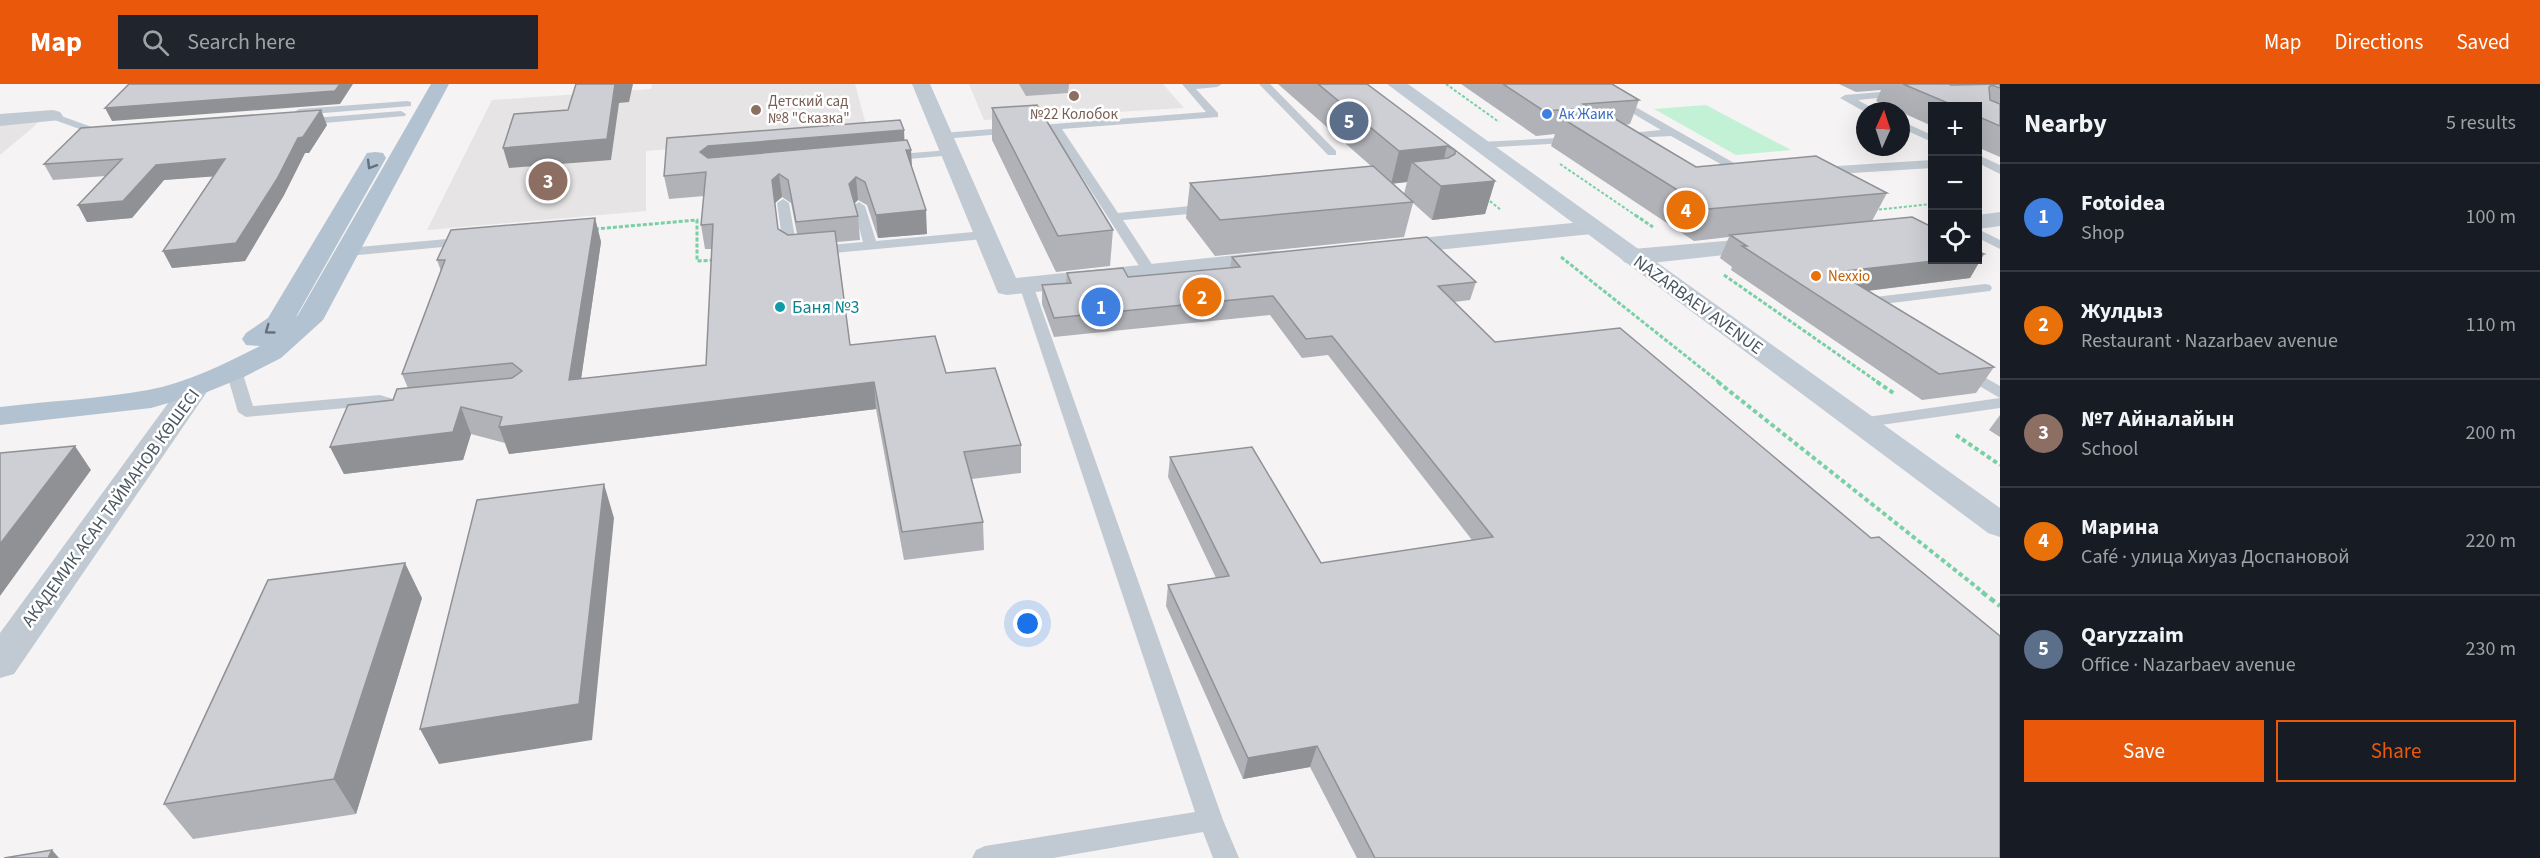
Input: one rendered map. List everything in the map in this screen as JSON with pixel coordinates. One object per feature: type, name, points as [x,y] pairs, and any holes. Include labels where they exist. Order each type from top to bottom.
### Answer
[{"type":"main road","name":"АКАДЕМИК АСАН ТАЙМАНОВ КӨШЕСІ","points":[[198,377],[279,323],[419,84]]},
{"type":"main road","name":"АКАДЕМИК АСАН ТАЙМАНОВ КӨШЕСІ","points":[[198,377],[234,372],[271,352],[309,320],[440,84]]},
{"type":"main road","name":"NAZARBAEV AVENUE","points":[[1396,84],[2000,525]]},
{"type":"main road","points":[[0,398],[198,377]]},
{"type":"main road","points":[[0,416],[151,399],[198,377]]},
{"type":"street","points":[[921,84],[1007,287],[1293,258]]},
{"type":"street","points":[[1901,84],[1920,92]]},
{"type":"street","points":[[0,120],[53,116]]},
{"type":"street","points":[[1982,221],[2000,219]]},
{"type":"street","points":[[1365,250],[1593,228]]},
{"type":"street","points":[[1633,257],[1794,241]]},
{"type":"street","name":"АКАДЕМИК АСАН ТАЙМАНОВ КӨШЕСІ","points":[[0,663],[198,377]]},
{"type":"lane","points":[[1188,85],[1217,84]]},
{"type":"lane","points":[[1264,84],[1332,153]]},
{"type":"lane","points":[[1588,84],[1758,176],[1728,178]]},
{"type":"lane","points":[[874,159],[1055,126],[1214,115],[1188,85]]},
{"type":"lane","points":[[1856,103],[1845,98],[1920,92]]},
{"type":"lane","points":[[286,118],[404,109]]},
{"type":"lane","points":[[53,116],[93,130]]},
{"type":"lane","points":[[1055,126],[1150,272]]},
{"type":"lane","points":[[1910,128],[1928,137]]},
{"type":"lane","points":[[1625,149],[1607,138],[1673,132]]},
{"type":"lane","points":[[1480,146],[1584,139]]},
{"type":"lane","points":[[1982,162],[2000,170]]},
{"type":"lane","points":[[1808,172],[1928,164]]},
{"type":"lane","points":[[783,203],[791,253],[984,235]]},
{"type":"lane","points":[[859,206],[870,246]]},
{"type":"lane","points":[[1114,218],[1219,207]]},
{"type":"lane","points":[[1982,236],[2000,245]]},
{"type":"lane","points":[[348,252],[474,240]]},
{"type":"lane","points":[[1026,285],[1210,820],[1226,858]]},
{"type":"lane","points":[[1875,315],[1855,303],[1985,288]]},
{"type":"lane","points":[[1952,363],[2000,393]]},
{"type":"lane","points":[[234,372],[246,412],[380,400],[406,409],[418,408]]},
{"type":"lane","points":[[1860,423],[2000,403]]},
{"type":"lane","points":[[985,858],[1210,820]]},
{"type":"path","points":[[1483,195],[2000,606]]},
{"type":"path","points":[[1874,210],[1928,204]]},
{"type":"path","points":[[1570,212],[1622,206]]},
{"type":"path","points":[[591,230],[697,220],[697,261],[720,259]]},
{"type":"shaded area","points":[[652,84],[855,84],[868,132],[646,151],[646,211],[427,230],[492,100],[651,89]]},
{"type":"shaded area","name":"№22 Колобок","points":[[969,84],[1163,84],[1184,108],[984,120]]},
{"type":"shaded area","points":[[40,120],[31,129],[0,155],[0,123]]},
{"type":"green space","points":[[1706,105],[1791,150],[1736,155],[1654,109]]},
{"type":"building","points":[[129,84],[340,84],[335,91],[105,108]]},
{"type":"building","points":[[576,84],[615,84],[607,139],[503,148],[514,114],[568,110]]},
{"type":"building","points":[[1318,84],[1367,84],[1455,150],[1447,146],[1399,151]]},
{"type":"building","points":[[1503,84],[1612,84],[1639,100],[1583,104],[1589,108],[1544,111]]},
{"type":"building","points":[[1903,84],[2000,84],[2000,88],[1992,85],[1989,87],[1990,100],[2000,104],[2000,126],[1982,118],[1982,102],[1946,102]]},
{"type":"building","points":[[1037,105],[1113,230],[1058,236],[992,108]]},
{"type":"building","points":[[321,110],[303,137],[298,138],[277,179],[236,243],[163,251],[225,159],[156,165],[123,201],[78,205],[122,159],[44,164],[81,128]]},
{"type":"building","points":[[1607,114],[1696,167],[1816,156],[1887,193],[1708,209],[1560,117]]},
{"type":"building","points":[[900,120],[904,130],[708,146],[700,152],[708,158],[907,140],[911,150],[906,150],[926,210],[876,215],[865,182],[856,177],[849,184],[858,216],[796,222],[788,180],[779,174],[772,180],[778,229],[788,235],[835,231],[850,345],[935,336],[946,373],[995,368],[1021,445],[964,452],[983,522],[902,532],[874,382],[499,427],[502,417],[461,407],[453,432],[330,447],[348,405],[393,400],[397,389],[512,378],[522,371],[512,363],[402,374],[445,260],[437,260],[451,230],[595,218],[569,380],[706,365],[713,224],[701,225],[706,172],[664,176],[667,138]]},
{"type":"building","points":[[1455,150],[1495,181],[1441,186],[1412,162],[1448,158],[1455,154]]},
{"type":"building","points":[[1373,166],[1413,202],[1220,220],[1190,183]]},
{"type":"building","points":[[1912,217],[1928,225],[1928,262],[1837,272],[1994,367],[1939,374],[1742,246],[1747,246],[1730,235]]},
{"type":"building","points":[[1427,237],[1476,282],[1438,286],[1495,342],[1620,328],[1871,538],[1879,537],[2000,636],[2000,858],[1375,858],[1317,746],[1248,758],[1168,585],[1229,576],[1170,457],[1252,447],[1321,563],[1493,537],[1332,336],[1306,339],[1273,296],[1054,318],[1042,285],[1071,283],[1067,273],[1123,268],[1128,277],[1240,267],[1232,257]]},
{"type":"building","points":[[75,446],[0,544],[0,453]]},
{"type":"building","points":[[604,484],[579,704],[420,729],[477,500]]},
{"type":"building","points":[[405,563],[334,779],[164,804],[268,580]]},
{"type":"building","points":[[52,850],[48,858],[4,858]]},
{"type":"place","name":"№22 Колобок","points":[[1074,96]]},
{"type":"place","name":"Детский сад №8 \"Сказка\"","points":[[756,110]]},
{"type":"place","name":"Ак Жаик","points":[[1547,114]]},
{"type":"place","name":"Qaryzzaim","points":[[1349,121]]},
{"type":"place","name":"№7 Айналайын","points":[[548,181]]},
{"type":"place","name":"Марина","points":[[1686,210]]},
{"type":"place","name":"Nexxio","points":[[1816,276]]},
{"type":"place","name":"Жулдыз","points":[[1202,297]]},
{"type":"place","name":"Баня №3","points":[[780,307]]},
{"type":"place","name":"Fotoidea","points":[[1101,307]]}]
